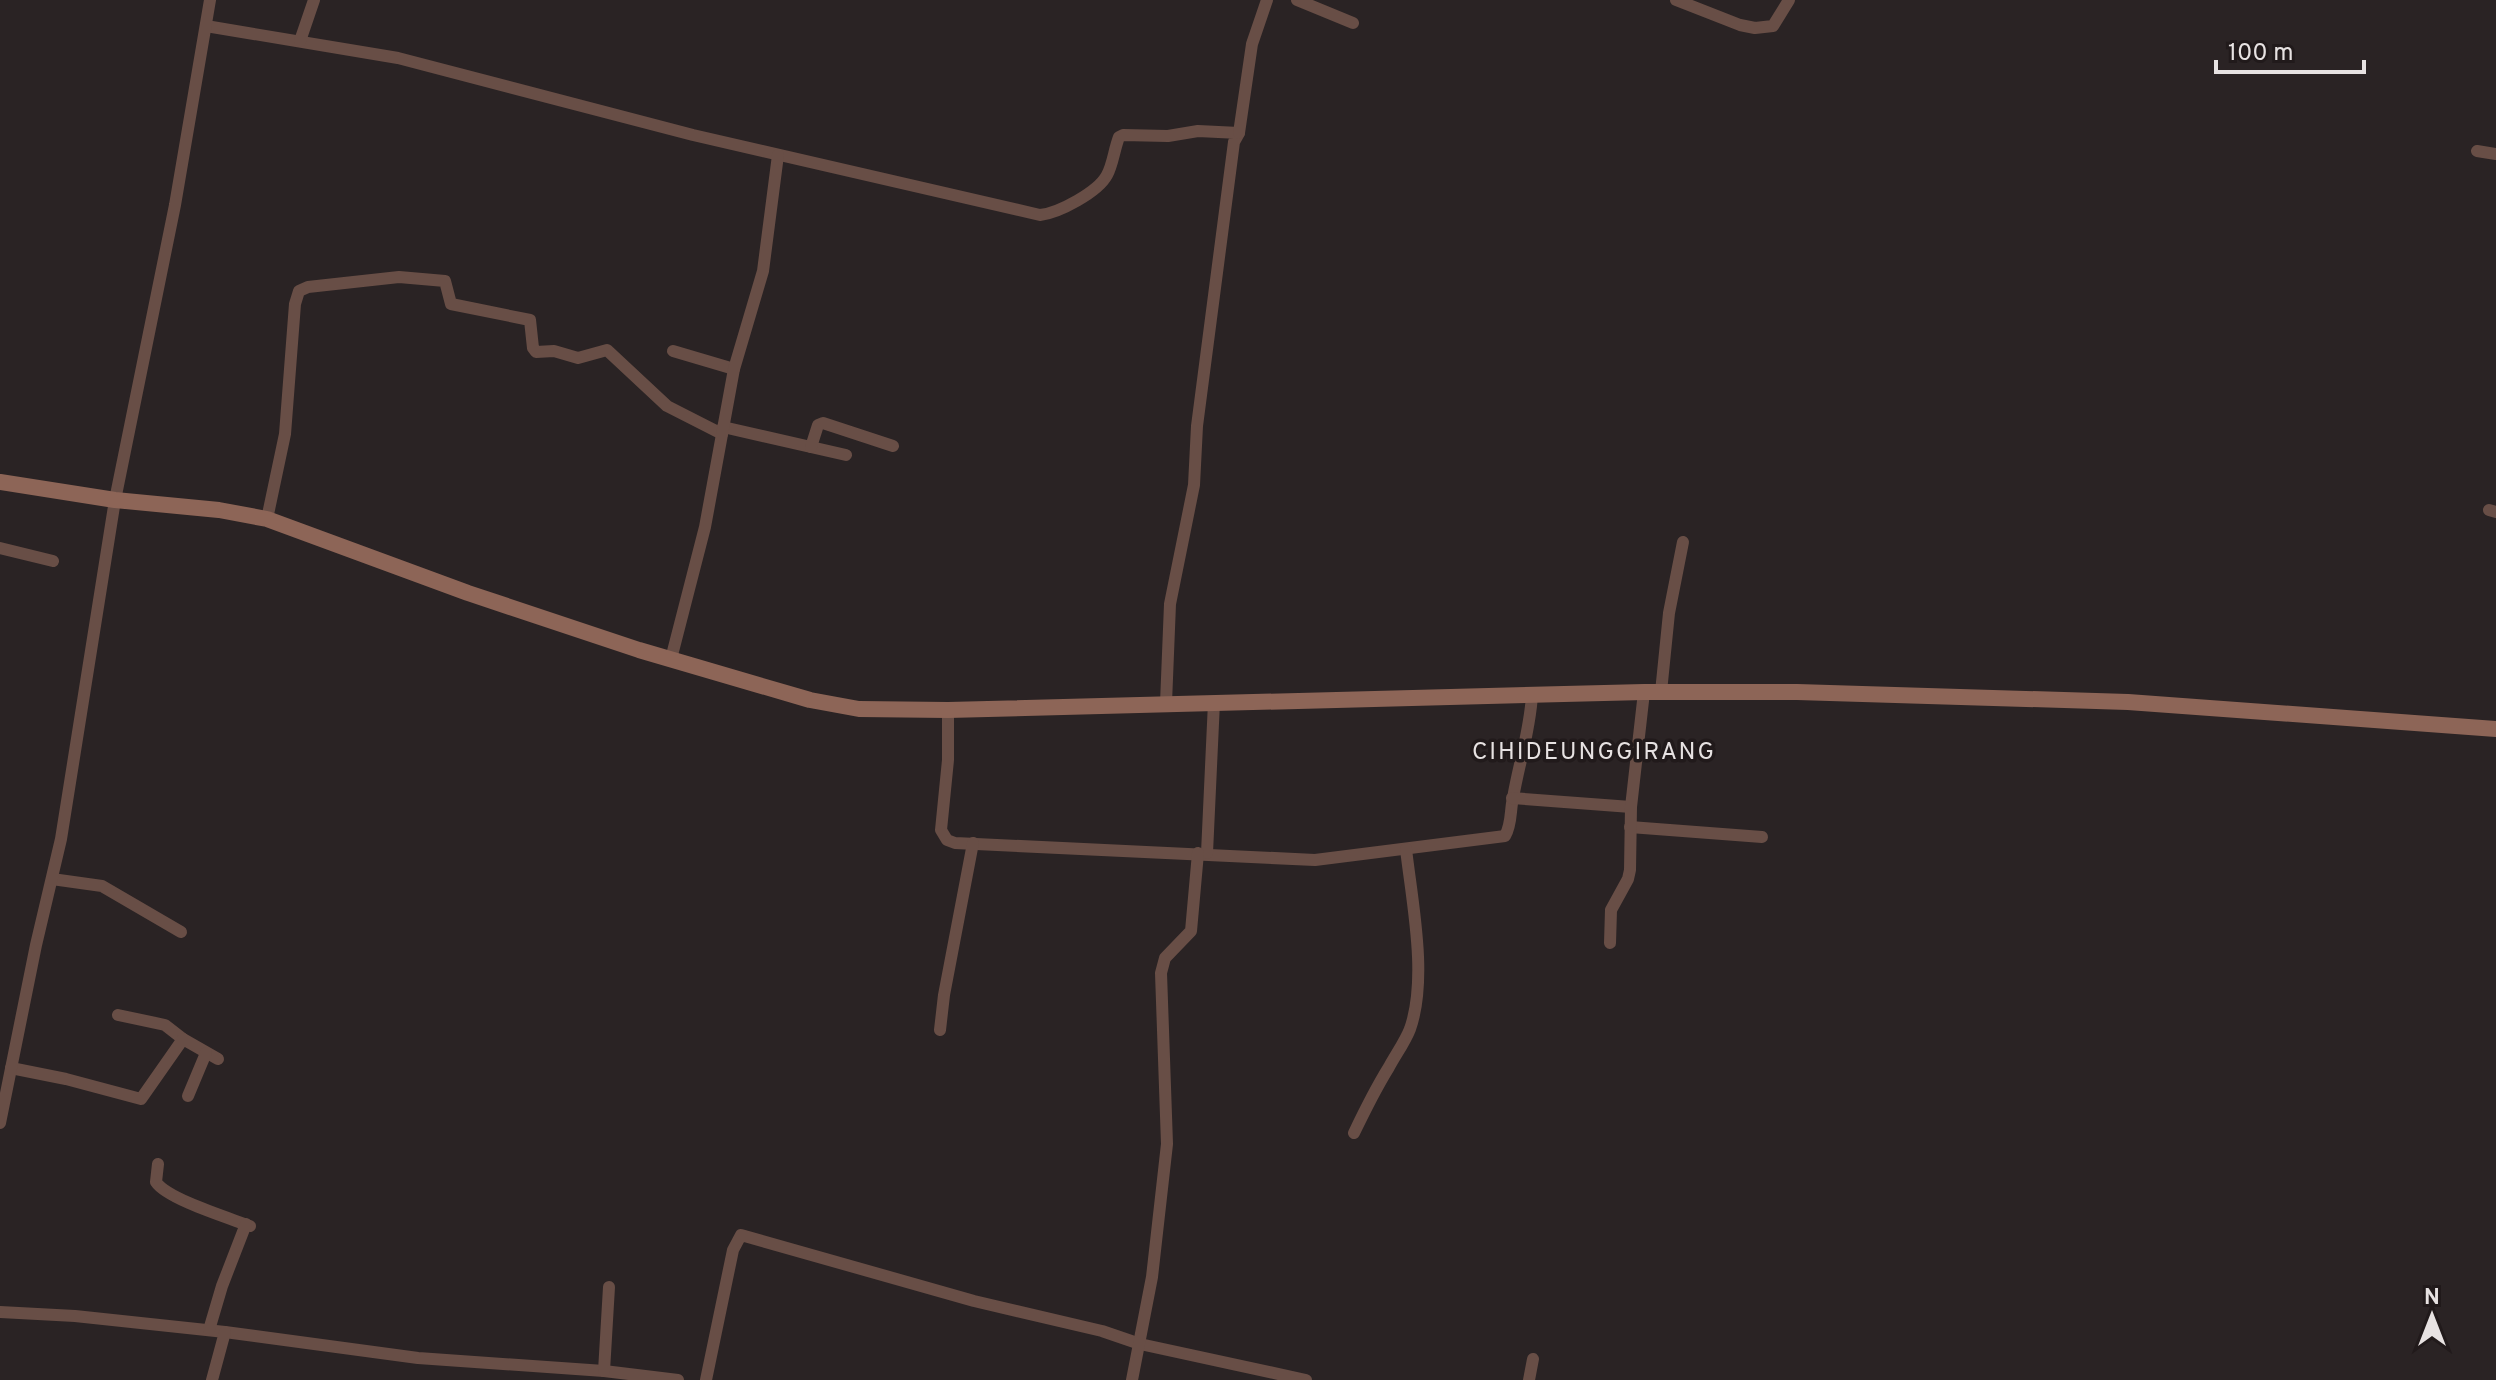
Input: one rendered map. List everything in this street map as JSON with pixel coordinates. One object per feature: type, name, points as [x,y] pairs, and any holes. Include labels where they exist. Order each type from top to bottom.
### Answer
[{"type":"main road","points":[[0,482],[267,519],[468,593],[671,659],[837,707],[884,711],[1644,692],[1818,692],[2128,702],[2496,729]]},
{"type":"street","points":[[0,1123],[76,754],[115,500],[154,314],[210,0]]},
{"type":"street","points":[[300,41],[314,0]]},
{"type":"street","points":[[1166,703],[1170,604],[1194,485],[1197,426],[1234,142],[1239,133],[1249,81],[1252,44],[1267,0]]},
{"type":"street","points":[[1297,0],[1353,23]]},
{"type":"street","points":[[1676,0],[1755,28],[1773,26],[1789,0]]},
{"type":"street","points":[[206,26],[398,58],[778,155],[1040,215],[1062,209],[1099,186],[1105,178],[1119,137],[1123,135],[1168,136],[1198,131],[1239,133]]},
{"type":"street","points":[[2477,151],[2496,154]]},
{"type":"street","points":[[671,659],[705,527],[734,369],[763,271],[778,155]]},
{"type":"street","points":[[267,519],[285,434],[295,304],[299,291],[308,287],[399,277],[445,281],[451,304],[530,320],[536,352],[554,351],[578,358],[607,350],[667,406],[723,430],[846,455]]},
{"type":"street","points":[[673,351],[734,369]]},
{"type":"street","points":[[811,447],[818,425],[823,423],[893,446]]},
{"type":"street","points":[[1661,692],[1669,613],[1683,542]]},
{"type":"street","points":[[0,548],[53,561]]},
{"type":"street","points":[[1610,943],[1611,910],[1630,870],[1631,807],[1644,692]]},
{"type":"street","points":[[948,710],[948,760],[941,830],[947,840],[1315,860],[1505,836],[1530,720],[1532,695]]},
{"type":"street","points":[[1132,1380],[1153,1270],[1167,1144],[1161,973],[1165,958],[1191,931],[1202,853],[1214,702]]},
{"type":"street","points":[[1512,798],[1631,807]]},
{"type":"street","points":[[1630,827],[1762,837]]},
{"type":"street","points":[[940,1030],[973,843]]},
{"type":"street","points":[[1354,1133],[1404,1042],[1414,1011],[1418,988],[1417,961],[1406,849]]},
{"type":"street","points":[[52,879],[102,886],[181,932]]},
{"type":"street","points":[[118,1015],[165,1025],[212,1056],[188,1096]]},
{"type":"street","points":[[11,1068],[141,1099],[183,1039]]},
{"type":"street","points":[[158,1164],[156,1182],[161,1188],[189,1203],[248,1225],[222,1286],[209,1330]]},
{"type":"street","points":[[706,1380],[733,1250],[741,1235],[840,1265],[1102,1331],[1140,1344],[1306,1380]]},
{"type":"street","points":[[604,1371],[609,1287]]},
{"type":"street","points":[[0,1312],[75,1316],[209,1330],[418,1358],[604,1371],[678,1380]]},
{"type":"street","points":[[212,1380],[225,1332]]},
{"type":"street","points":[[1529,1380],[1533,1359]]},
{"type":"district","name":"CIHIDEUNGGIRANG","points":[[1594,751]]}]
